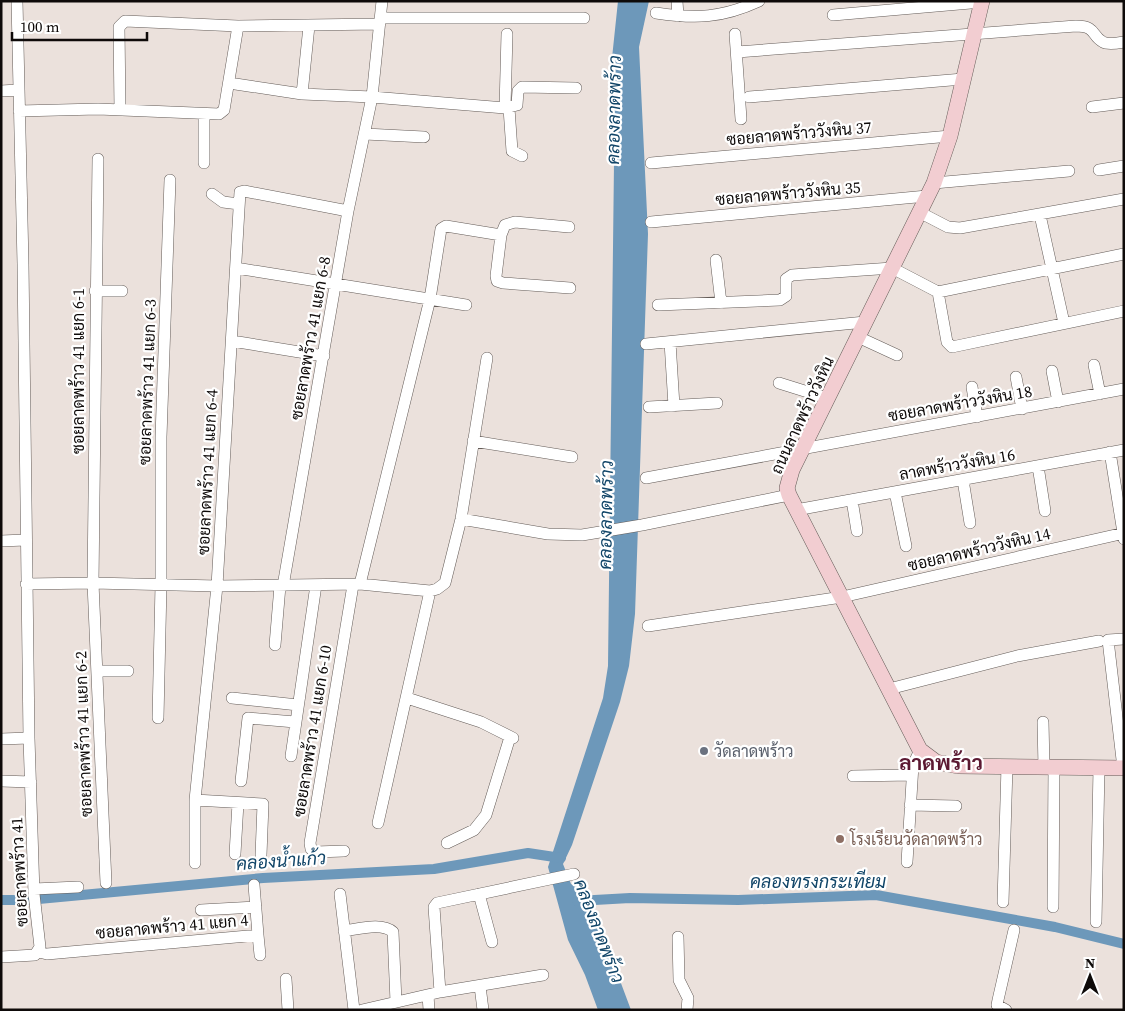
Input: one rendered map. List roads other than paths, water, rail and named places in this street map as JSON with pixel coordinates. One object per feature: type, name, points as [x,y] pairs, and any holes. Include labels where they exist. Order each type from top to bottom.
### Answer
[{"type":"main road","name":"ถนนลาดพร้าววังหิน","points":[[920,750],[796,510],[789,495],[789,478],[930,190],[950,136],[982,2]]},
{"type":"main road","points":[[920,750],[936,762],[958,766],[1123,768]]},
{"type":"street","name":"ซอยลาดพร้าว 41","points":[[17,1],[23,264],[25,540],[30,782],[39,952]]},
{"type":"street","name":"ซอยลาดพร้าว 41 แยก 6-8","points":[[275,645],[281,586],[324,356],[348,212],[372,97],[382,1]]},
{"type":"street","points":[[677,1],[678,16]]},
{"type":"street","points":[[656,13],[690,18],[731,12],[759,1]]},
{"type":"street","points":[[833,15],[982,2]]},
{"type":"street","points":[[120,110],[119,27],[122,23],[129,21],[238,26],[309,26],[379,21],[584,18]]},
{"type":"street","points":[[19,111],[120,110],[219,114],[224,110],[238,26]]},
{"type":"street","points":[[302,94],[309,26]]},
{"type":"street","points":[[737,52],[1084,26],[1096,33],[1101,42],[1124,42]]},
{"type":"street","points":[[507,34],[507,108],[512,151],[522,156]]},
{"type":"street","points":[[735,34],[741,119]]},
{"type":"street","points":[[749,97],[964,79]]},
{"type":"street","points":[[229,83],[302,94],[372,97],[507,108],[517,105],[518,91],[522,87],[576,88]]},
{"type":"street","points":[[1,90],[18,90]]},
{"type":"street","points":[[1092,107],[1124,102]]},
{"type":"street","points":[[204,114],[204,164]]},
{"type":"street","points":[[365,134],[424,137]]},
{"type":"street","name":"ซอยลาดพร้าววังหิน 37","points":[[651,164],[950,136]]},
{"type":"street","name":"ซอยลาดพร้าว 41 แยก 6-1","points":[[93,583],[98,159]]},
{"type":"street","points":[[1099,170],[1124,166]]},
{"type":"street","name":"ซอยลาดพร้าววังหิน 35","points":[[651,222],[930,190],[1069,171]]},
{"type":"street","name":"ซอยลาดพร้าว 41 แยก 6-3","points":[[158,718],[161,585],[161,437],[170,180]]},
{"type":"street","points":[[212,194],[223,202],[239,204],[240,192],[244,191],[348,212]]},
{"type":"street","points":[[919,212],[948,227],[960,228],[1124,199]]},
{"type":"street","name":"ซอยลาดพร้าว 41 แยก 6-4","points":[[195,863],[196,800],[217,586],[239,204]]},
{"type":"street","points":[[1040,215],[1064,323]]},
{"type":"street","points":[[569,227],[509,223],[505,225],[501,236],[497,281],[570,288]]},
{"type":"street","points":[[357,585],[430,299],[442,228],[446,226],[501,236]]},
{"type":"street","points":[[658,305],[780,300],[786,296],[786,279],[792,274],[892,268],[938,292],[1124,254]]},
{"type":"street","points":[[716,260],[720,303]]},
{"type":"street","points":[[236,268],[466,305]]},
{"type":"street","points":[[95,291],[122,291]]},
{"type":"street","points":[[938,292],[949,347],[1124,312]]},
{"type":"street","points":[[646,344],[865,322]]},
{"type":"street","points":[[858,337],[897,355]]},
{"type":"street","points":[[232,341],[324,356]]},
{"type":"street","points":[[670,342],[674,406]]},
{"type":"street","points":[[26,584],[357,585],[437,589],[445,583],[461,519],[487,358]]},
{"type":"street","points":[[1094,365],[1100,394]]},
{"type":"street","points":[[1052,371],[1058,402]]},
{"type":"street","points":[[1016,378],[1022,409]]},
{"type":"street","points":[[779,383],[828,398]]},
{"type":"street","points":[[972,387],[977,417]]},
{"type":"street","name":"ซอยลาดพร้าววังหิน 18","points":[[646,478],[1124,389]]},
{"type":"street","points":[[649,407],[717,403]]},
{"type":"street","points":[[473,440],[572,457]]},
{"type":"street","name":"ลาดพร้าววังหิน 16","points":[[796,510],[1124,450]]},
{"type":"street","points":[[1110,452],[1123,535]]},
{"type":"street","points":[[1038,466],[1045,511]]},
{"type":"street","points":[[963,480],[970,523]]},
{"type":"street","points":[[895,492],[906,546]]},
{"type":"street","points":[[461,519],[548,534],[582,535],[642,525],[789,495]]},
{"type":"street","points":[[852,500],[857,531]]},
{"type":"street","name":"ซอยลาดพร้าววังหิน 14","points":[[648,626],[842,597],[1123,535]]},
{"type":"street","points":[[1,541],[25,540]]},
{"type":"street","name":"ซอยลาดพร้าว 41 แยก 6-2","points":[[93,583],[97,718],[106,883]]},
{"type":"street","points":[[291,756],[316,585]]},
{"type":"street","name":"ซอยลาดพร้าว 41 แยก 6-10","points":[[344,851],[316,852],[311,849],[310,843],[357,585]]},
{"type":"street","points":[[378,822],[430,590]]},
{"type":"street","points":[[889,689],[1016,656],[1124,639]]},
{"type":"street","points":[[1104,641],[1123,768]]},
{"type":"street","points":[[97,672],[128,671]]},
{"type":"street","points":[[232,698],[298,705]]},
{"type":"street","points":[[407,698],[481,722],[512,737],[486,815],[474,830],[447,843]]},
{"type":"street","points":[[240,781],[248,718],[296,722]]},
{"type":"street","points":[[1044,722],[1049,767],[1053,907]]},
{"type":"street","points":[[1,739],[29,738]]},
{"type":"street","points":[[907,862],[913,765],[920,750]]},
{"type":"street","points":[[1003,902],[1008,766]]},
{"type":"street","points":[[1096,922],[1099,768]]},
{"type":"street","points":[[854,776],[912,775]]},
{"type":"street","points":[[1,781],[30,782]]},
{"type":"street","points":[[196,800],[263,804],[261,855]]},
{"type":"street","points":[[235,854],[238,803]]},
{"type":"street","points":[[910,805],[956,806]]},
{"type":"street","points":[[440,992],[434,907],[437,903],[574,874]]},
{"type":"street","name":"ซอยลาดพร้าว 41 แยก 4","points":[[39,952],[47,954],[258,935],[254,886]]},
{"type":"street","points":[[35,897],[78,887]]},
{"type":"street","points":[[340,894],[354,1010]]},
{"type":"street","points":[[479,894],[492,942]]},
{"type":"street","points":[[201,910],[256,907]]},
{"type":"street","points":[[344,931],[381,927],[388,928],[393,932],[396,1002]]},
{"type":"street","points":[[1006,1010],[997,1005],[1014,930]]},
{"type":"street","points":[[258,935],[260,955]]},
{"type":"street","points":[[678,937],[678,971],[681,986],[688,998],[687,1010]]},
{"type":"street","points":[[1,957],[35,955],[39,952]]},
{"type":"street","points":[[362,1010],[440,992],[544,975]]},
{"type":"street","points":[[286,979],[288,1010]]},
{"type":"street","points":[[480,986],[483,1010]]},
{"type":"street","points":[[428,995],[429,1010]]},
{"type":"water","name":"คลองลาดพร้าว","points":[[618,1],[649,1],[639,47],[648,234],[635,614],[629,666],[620,702],[572,845],[563,864],[571,884],[588,895],[631,1010],[598,1010],[585,975],[568,940],[548,867],[603,698],[608,666],[614,163],[610,77]]},
{"type":"waterway","name":"คลองน้ำแก้ว","points":[[1,900],[28,900],[263,878],[434,869],[528,853],[561,858]]},
{"type":"waterway","name":"คลองทรงกระเทียม","points":[[577,901],[630,898],[738,900],[876,895],[1055,927],[1124,944]]},
{"type":"place","name":"วัดลาดพร้าว","points":[[704,751]]},
{"type":"place","name":"โรงเรียนวัดลาดพร้าว","points":[[840,839]]},
{"type":"district","name":"ลาดพร้าว","points":[[941,763]]}]
